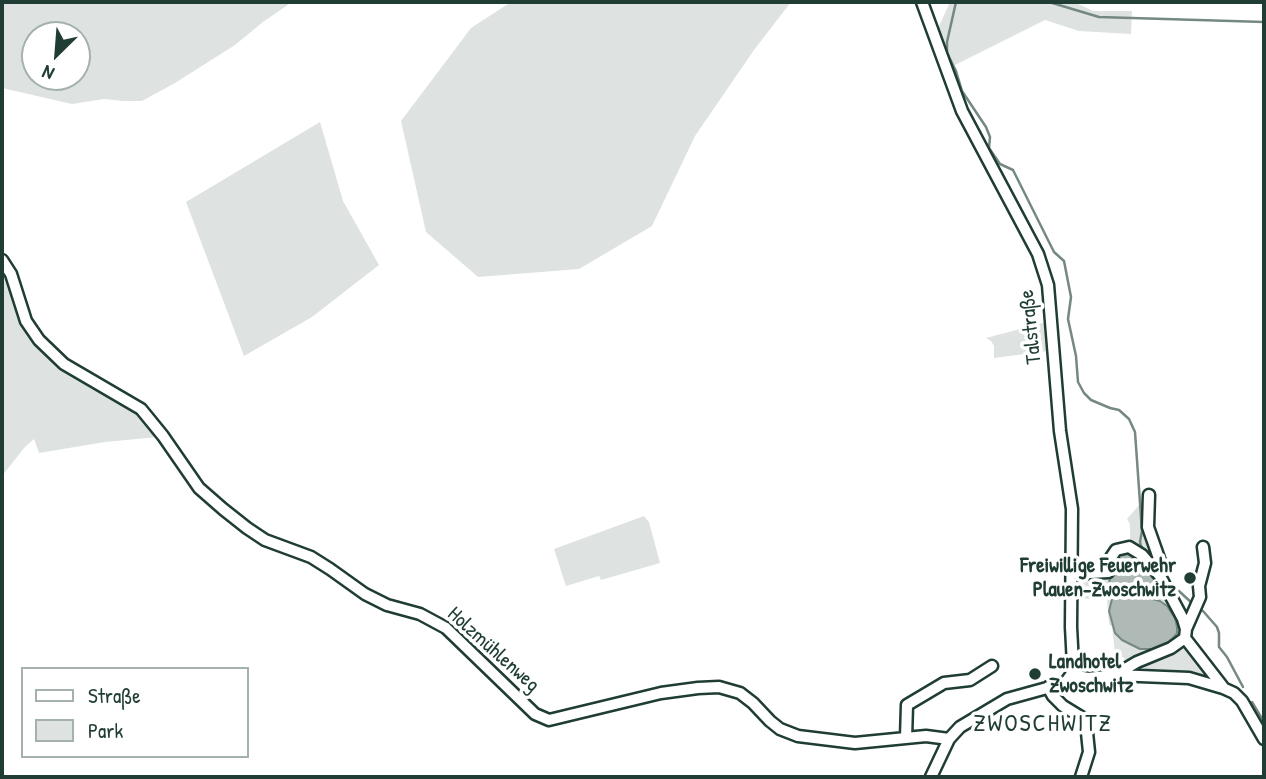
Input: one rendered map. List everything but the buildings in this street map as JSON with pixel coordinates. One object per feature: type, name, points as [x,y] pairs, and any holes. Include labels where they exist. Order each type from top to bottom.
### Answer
[{"type":"street","name":"Talstraße","points":[[922,2],[962,111],[1038,254],[1048,285],[1060,431],[1072,509],[1071,675]]},
{"type":"street","name":"Holzmühlenweg","points":[[5,264],[26,321],[39,340],[64,364],[141,409],[199,488],[223,509],[265,540],[311,557],[365,594],[387,605],[420,614],[446,628],[535,714],[549,720],[661,694],[719,687],[740,693],[780,729],[798,736],[855,743],[926,736],[950,738]]},
{"type":"street","points":[[1149,495],[1148,527],[1161,564],[1160,576]]},
{"type":"street","points":[[1072,574],[1108,572],[1110,559],[1116,550],[1129,547],[1142,555],[1160,576],[1179,609],[1186,634],[1223,688]]},
{"type":"street","points":[[1115,675],[1137,662],[1171,648],[1186,634],[1200,597],[1199,586],[1205,563],[1203,547]]},
{"type":"street","points":[[906,738],[907,705],[944,683],[970,680],[992,666]]},
{"type":"street","points":[[931,777],[950,738],[960,727],[1007,699],[1065,682],[1071,675],[1088,678],[1115,675],[1189,678],[1223,688],[1242,701],[1264,738]]},
{"type":"street","points":[[1048,687],[1063,706],[1086,723],[1090,752],[1081,777]]},
{"type":"green space","points":[[2,2],[292,2],[235,45],[142,101],[104,99],[72,104],[2,88]]},
{"type":"green space","points":[[511,2],[791,2],[754,50],[695,136],[652,226],[579,269],[478,277],[426,232],[401,121],[471,28]]},
{"type":"green space","points":[[950,2],[1074,2],[1093,11],[1132,11],[1131,34],[1079,31],[1045,20],[947,69],[935,35]]},
{"type":"green space","points":[[320,122],[343,201],[379,265],[312,317],[244,356],[186,202]]},
{"type":"green space","points":[[2,265],[10,274],[27,329],[53,361],[137,413],[158,437],[105,442],[39,453],[34,439],[2,476]]},
{"type":"green space","points":[[1046,322],[1048,351],[994,358],[994,346],[986,338]]},
{"type":"green space","points":[[1145,498],[1158,566],[1130,545],[1130,524],[1127,519]]},
{"type":"green space","points":[[644,516],[649,522],[660,563],[601,580],[599,576],[566,586],[554,549]]},
{"type":"green space","points":[[1111,574],[1122,640],[1140,649],[1177,628],[1175,618],[1167,606],[1141,596],[1120,596],[1120,593],[1152,592],[1159,585],[1183,627],[1179,640],[1127,663],[1115,653],[1107,598],[1077,599],[1077,596],[1081,595],[1080,575]]},
{"type":"green space","points":[[1186,646],[1210,677],[1130,673],[1131,668]]},
{"type":"shaded area","points":[[1120,552],[1135,553],[1160,585],[1152,592],[1120,595],[1141,596],[1160,601],[1175,618],[1177,633],[1167,643],[1153,649],[1140,649],[1122,640],[1115,633],[1109,611],[1114,598],[1109,584],[1113,559]]},
{"type":"waterway","points":[[956,2],[947,53],[962,91],[986,127],[990,137],[989,148],[1000,164],[1013,170],[1054,252],[1064,261],[1071,297],[1068,319],[1076,356],[1078,382],[1091,400],[1119,410],[1129,419],[1135,432],[1142,531],[1140,542],[1145,552]]},
{"type":"waterway","points":[[1049,2],[1099,17],[1264,22]]},
{"type":"waterway","points":[[1167,580],[1193,604]]},
{"type":"waterway","points":[[1198,608],[1217,627],[1219,647],[1243,687]]},
{"type":"waterway","points":[[1252,702],[1264,722]]},
{"type":"place","name":"Freiwillige Feuerwehr Plauen-Zwoschwitz","points":[[1190,578]]},
{"type":"place","name":"Landhotel Zwoschwitz","points":[[1035,674]]},
{"type":"district","name":"ZWOSCHWITZ","points":[[1043,725]]}]
